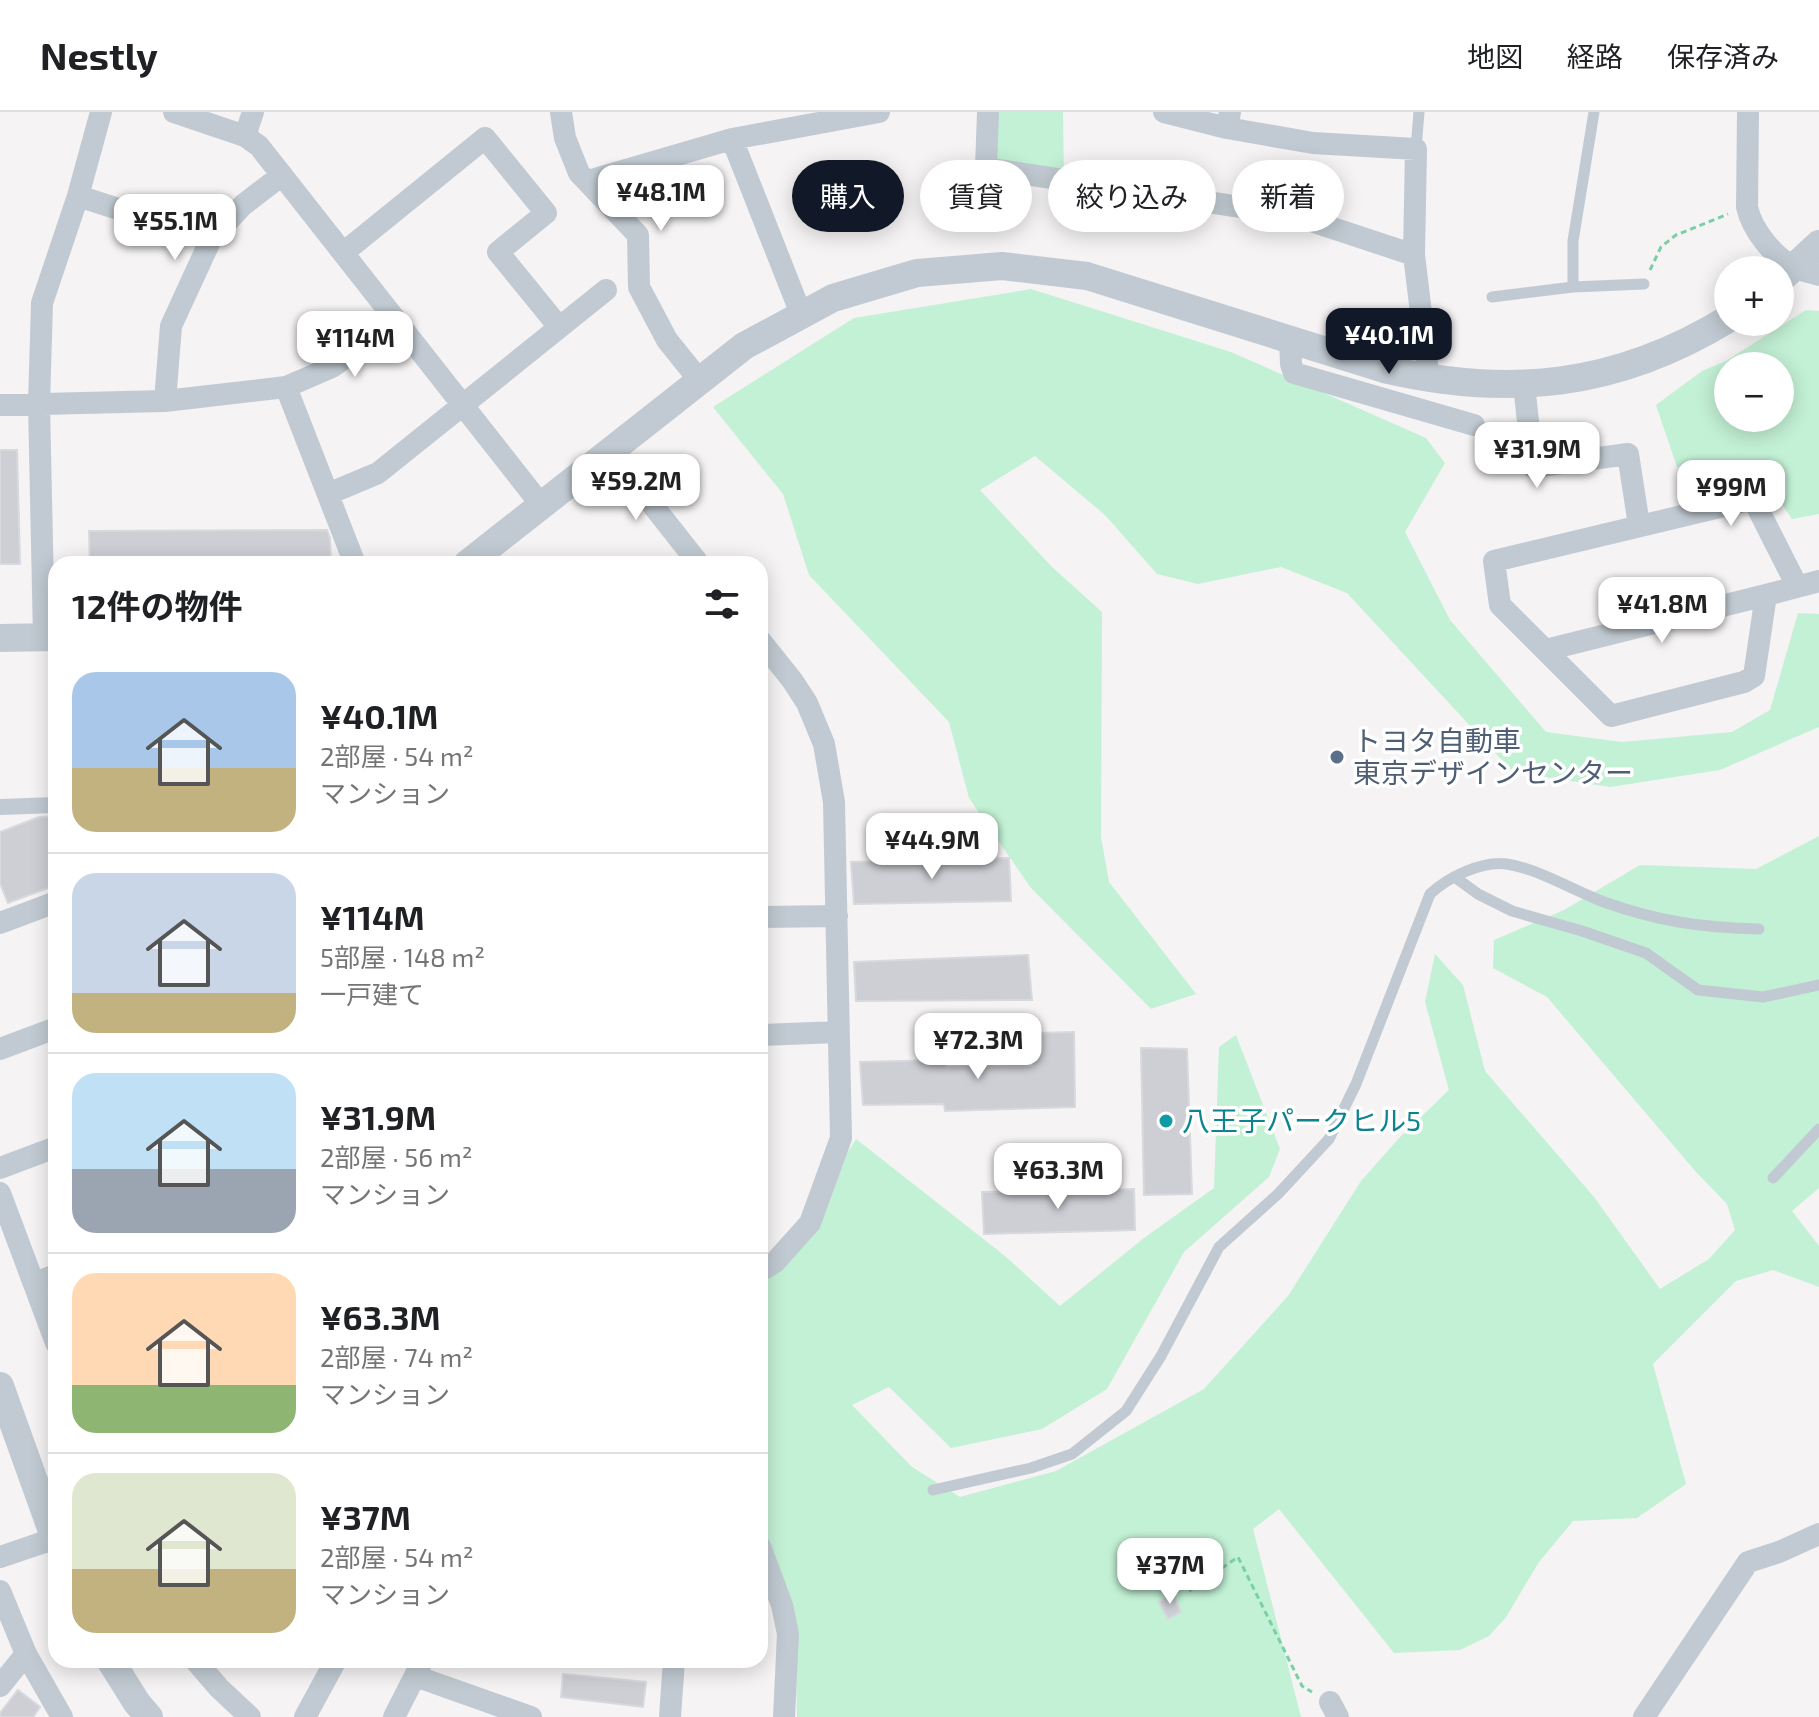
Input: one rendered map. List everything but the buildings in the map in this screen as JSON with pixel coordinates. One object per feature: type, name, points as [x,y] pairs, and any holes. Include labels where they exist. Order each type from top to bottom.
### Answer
[{"type":"street","points":[[48,595],[39,404],[42,303],[78,196],[101,112]]},
{"type":"street","points":[[174,112],[245,136],[259,146],[542,506]]},
{"type":"street","points":[[245,136],[253,112]]},
{"type":"street","points":[[561,112],[565,138],[579,173],[638,235],[639,287],[667,340],[700,381]]},
{"type":"street","points":[[588,181],[732,139],[831,116],[879,112]]},
{"type":"street","points":[[988,112],[986,168],[1293,215],[1414,255]]},
{"type":"street","points":[[1164,112],[1229,120],[1313,143],[1416,149],[1414,255],[1429,379]]},
{"type":"street","points":[[1748,112],[1747,207],[1750,221],[1769,246],[1798,274],[1819,244]]},
{"type":"street","points":[[343,253],[485,138],[546,213],[498,252],[559,327]]},
{"type":"street","points":[[732,139],[801,314]]},
{"type":"street","points":[[165,401],[171,326],[211,239],[243,205],[282,175]]},
{"type":"street","points":[[78,196],[211,239]]},
{"type":"street","points":[[477,556],[744,346],[833,298],[917,273],[974,267],[1017,267],[1087,276],[1384,369],[1468,384],[1524,385],[1579,378],[1633,364],[1685,343],[1714,327]]},
{"type":"street","points":[[328,494],[378,473],[606,290]]},
{"type":"street","points":[[0,405],[165,401],[286,387],[332,367],[396,322]]},
{"type":"street","points":[[1290,339],[1294,373],[1474,425]]},
{"type":"street","points":[[1524,385],[1533,467],[1628,454],[1639,525]]},
{"type":"street","points":[[286,387],[352,556]]},
{"type":"street","points":[[610,451],[693,556]]},
{"type":"street","points":[[1546,650],[1808,583],[1753,499],[1494,561],[1500,605],[1611,716],[1744,682],[1754,676],[1766,595]]},
{"type":"street","points":[[0,638],[48,637]]},
{"type":"street","points":[[768,650],[807,703],[824,744],[834,802],[841,1138],[810,1223],[768,1266]]},
{"type":"street","points":[[0,807],[48,805]]},
{"type":"street","points":[[0,923],[48,905]]},
{"type":"street","points":[[768,917],[837,916]]},
{"type":"street","points":[[0,1049],[48,1031]]},
{"type":"street","points":[[768,1035],[838,1032]]},
{"type":"street","points":[[0,1168],[48,1150]]},
{"type":"street","points":[[0,1193],[48,1321]]},
{"type":"street","points":[[34,1283],[48,1278]]},
{"type":"street","points":[[0,1386],[48,1517]]},
{"type":"street","points":[[1644,1717],[1748,1562],[1819,1534]]},
{"type":"street","points":[[0,1557],[48,1542]]},
{"type":"street","points":[[768,1567],[782,1605],[788,1634],[784,1717]]},
{"type":"street","points":[[0,1591],[26,1654],[62,1717]]},
{"type":"street","points":[[0,1686],[26,1654]]},
{"type":"street","points":[[115,1668],[149,1717]]},
{"type":"street","points":[[202,1668],[250,1717]]},
{"type":"street","points":[[305,1717],[332,1668]]},
{"type":"street","points":[[394,1717],[419,1668],[531,1717]]},
{"type":"street","points":[[670,1717],[673,1668]]},
{"type":"lane","points":[[1416,149],[1419,112]]},
{"type":"lane","points":[[1573,287],[1573,241],[1594,112]]},
{"type":"lane","points":[[1492,297],[1573,287],[1644,284]]},
{"type":"lane","points":[[933,1490],[1031,1468],[1072,1454],[1126,1411],[1161,1356],[1219,1247],[1278,1194],[1329,1139],[1356,1084],[1430,894],[1441,883],[1483,865],[1507,864],[1603,901],[1671,922],[1712,928],[1759,929]]},
{"type":"lane","points":[[1456,878],[1478,894],[1512,911],[1646,953],[1698,990],[1763,997],[1819,985]]},
{"type":"lane","points":[[1773,1178],[1819,1129]]},
{"type":"path","points":[[1644,284],[1661,247],[1676,235],[1747,207]]},
{"type":"path","points":[[1189,1591],[1238,1557],[1302,1686],[1334,1709]]},
{"type":"green space","points":[[988,112],[1063,112],[1064,160],[1048,160],[1048,178],[1032,175],[1032,160],[986,160]]},
{"type":"green space","points":[[1031,289],[1231,352],[1426,438],[1445,463],[1405,532],[1450,620],[1546,732],[1622,742],[1732,732],[1770,710],[1798,613],[1819,614],[1819,727],[1720,770],[1610,787],[1513,772],[1347,593],[1281,567],[1198,584],[1157,574],[1105,515],[1035,456],[980,490],[1052,567],[1102,612],[1101,837],[1109,882],[1196,994],[1151,1009],[1031,888],[969,798],[949,722],[809,575],[783,494],[713,407],[854,318]]},
{"type":"green space","points":[[1806,310],[1819,311],[1819,514],[1792,519],[1753,462],[1677,467],[1656,405],[1702,371],[1714,366],[1714,432],[1794,432],[1794,352],[1740,352],[1765,336],[1794,336],[1794,318]]},
{"type":"green space","points":[[1819,836],[1819,1188],[1792,1211],[1819,1246],[1819,1287],[1773,1270],[1736,1281],[1653,1364],[1686,1484],[1637,1518],[1573,1521],[1539,1562],[1506,1617],[1489,1636],[1460,1650],[1394,1653],[1279,1509],[1253,1529],[1301,1717],[797,1717],[795,1620],[768,1552],[768,1279],[856,1139],[1005,1256],[1060,1306],[1144,1238],[1214,1188],[1219,1047],[1236,1035],[1280,1149],[1269,1177],[1184,1252],[1107,1389],[1042,1429],[951,1448],[889,1387],[852,1405],[912,1467],[960,1497],[1056,1471],[1204,1389],[1288,1296],[1361,1181],[1400,1137],[1449,1090],[1425,1002],[1435,954],[1463,985],[1485,1071],[1594,1197],[1660,1289],[1709,1259],[1735,1230],[1727,1204],[1547,997],[1493,968],[1494,940],[1564,910],[1640,865],[1756,869]]},
{"type":"place","name":"トヨタ自動車 東京デザインセンター","points":[[1337,757]]},
{"type":"place","name":"八王子パークヒル5","points":[[1166,1121]]}]
